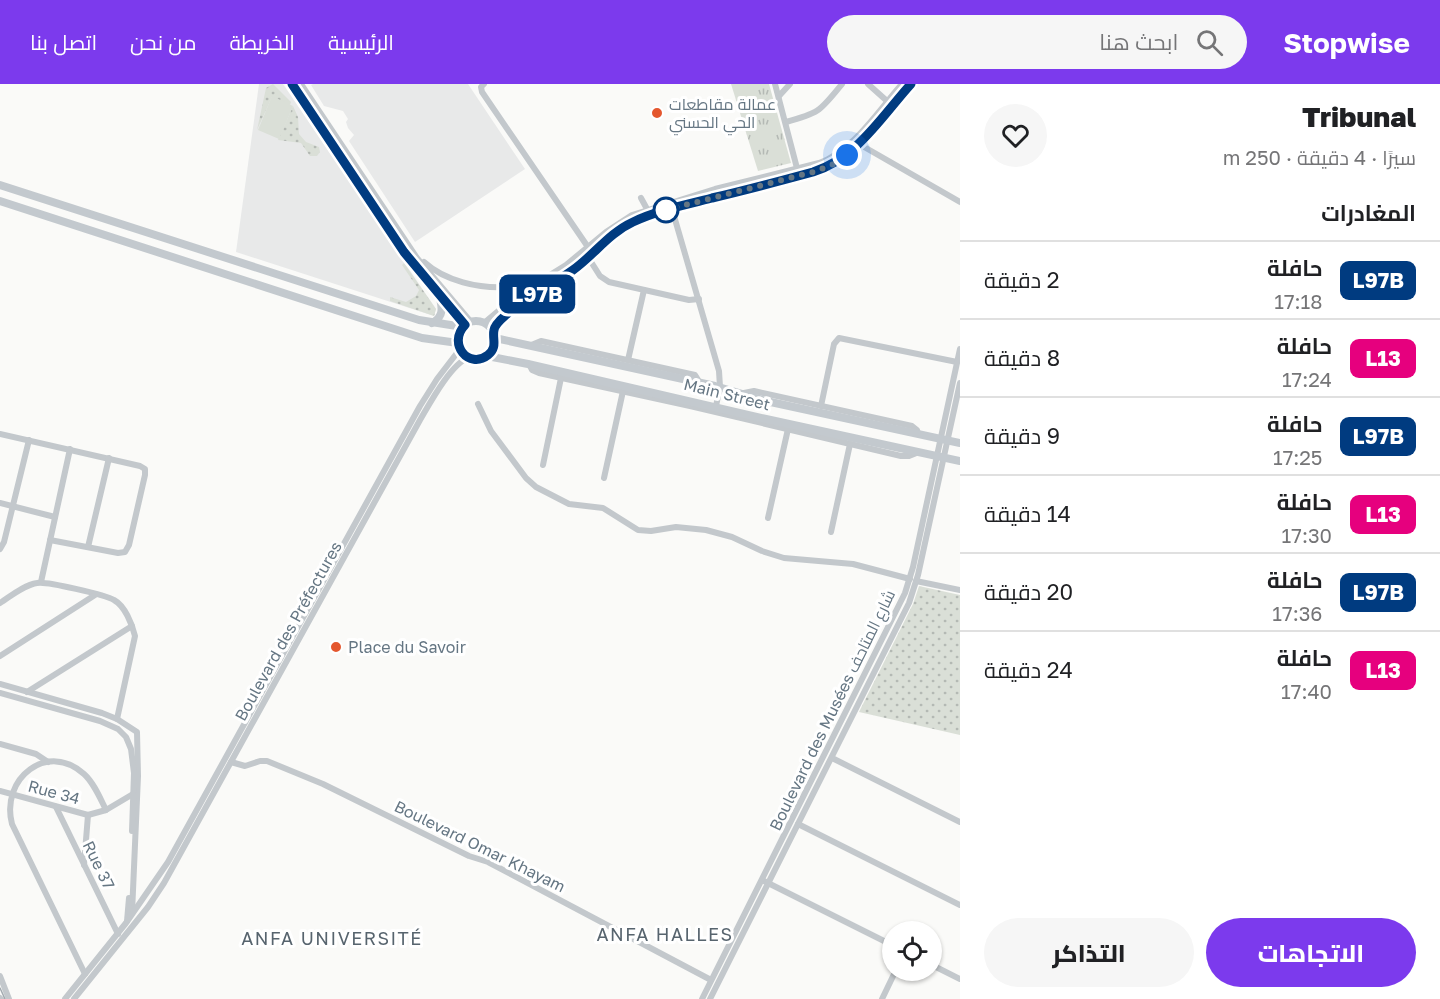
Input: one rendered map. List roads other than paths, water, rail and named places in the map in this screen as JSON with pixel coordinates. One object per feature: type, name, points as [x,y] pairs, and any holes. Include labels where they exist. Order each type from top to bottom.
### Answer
[{"type":"main road","points":[[0,185],[432,323],[466,325],[484,323],[494,335],[493,348],[487,356],[478,359],[469,357],[459,346],[422,338],[0,201]]},
{"type":"main road","points":[[190,262],[194,247]]},
{"type":"main road","points":[[226,274],[229,258]]},
{"type":"main road","points":[[432,323],[439,318],[442,311],[439,294]]},
{"type":"main road","points":[[459,346],[459,333],[466,325]]},
{"type":"main road","name":"Main Street","points":[[494,335],[529,346],[720,387],[739,394],[960,443]]},
{"type":"main road","name":"Main Street","points":[[487,356],[960,461]]},
{"type":"street","points":[[292,84],[404,252],[466,325]]},
{"type":"street","points":[[301,84],[417,258],[466,325]]},
{"type":"street","points":[[484,84],[482,92],[606,281],[689,300],[699,299]]},
{"type":"street","points":[[775,84],[798,172]]},
{"type":"street","points":[[779,96],[790,84]]},
{"type":"street","points":[[786,122],[810,116],[820,110],[842,84]]},
{"type":"street","points":[[868,84],[887,101]]},
{"type":"street","points":[[494,335],[495,327],[506,315],[625,226],[644,217],[798,172],[838,154],[849,145],[902,84]]},
{"type":"street","points":[[484,323],[510,300],[588,252],[623,220],[647,209],[715,189],[834,164],[859,144],[911,84]]},
{"type":"street","points":[[859,144],[960,202]]},
{"type":"street","points":[[641,198],[647,209]]},
{"type":"street","points":[[672,209],[719,371],[720,387],[716,406]]},
{"type":"street","points":[[417,258],[440,274],[455,279],[500,287],[537,283]]},
{"type":"street","points":[[628,360],[644,290]]},
{"type":"street","points":[[821,406],[834,345],[839,338],[957,362]]},
{"type":"street","points":[[529,346],[541,342],[628,360],[695,375],[700,383]]},
{"type":"street","name":"Boulevard des Préfectures","points":[[65,999],[118,934],[136,922],[164,883],[420,406],[459,346]]},
{"type":"street","name":"Boulevard des Musées شارع المتاحف","points":[[702,999],[764,881],[798,824],[906,610],[941,457],[960,349]]},
{"type":"street","name":"Boulevard des Préfectures","points":[[299,633],[432,401],[458,366],[469,357]]},
{"type":"street","points":[[528,364],[534,372],[850,444],[905,456],[919,452]]},
{"type":"street","points":[[543,465],[561,378]]},
{"type":"street","name":"Boulevard des Musées شارع المتاحف","points":[[944,440],[960,383]]},
{"type":"street","points":[[739,394],[751,390],[912,426],[918,434]]},
{"type":"street","points":[[604,478],[623,391]]},
{"type":"street","points":[[478,404],[496,439],[529,481],[569,504],[603,508],[638,530],[683,527],[715,531],[784,558],[853,564],[960,590]]},
{"type":"street","points":[[768,518],[788,429]]},
{"type":"street","points":[[0,434],[109,458],[142,466],[145,469],[140,499],[126,551],[121,554],[50,540]]},
{"type":"street","points":[[0,549],[4,542],[29,440]]},
{"type":"street","points":[[831,532],[850,444]]},
{"type":"street","points":[[41,582],[70,449]]},
{"type":"street","points":[[88,547],[109,458]]},
{"type":"street","points":[[0,503],[55,517]]},
{"type":"street","name":"Boulevard des Musées شارع المتاحف","points":[[710,999],[764,881],[913,580]]},
{"type":"street","points":[[0,603],[29,585],[41,582],[114,600],[124,611],[132,626],[134,641],[117,719]]},
{"type":"street","points":[[0,656],[95,595]]},
{"type":"street","points":[[27,692],[132,626]]},
{"type":"street","points":[[0,684],[96,711],[117,719],[137,732],[138,776],[132,915],[136,922]]},
{"type":"street","points":[[0,693],[100,721],[118,729],[127,739]]},
{"type":"street","points":[[128,926],[134,773],[126,733],[130,729]]},
{"type":"street","points":[[127,739],[136,738]]},
{"type":"street","points":[[0,744],[36,754],[48,762]]},
{"type":"street","name":"Boulevard des Préfectures","points":[[74,999],[128,926],[132,915],[168,862],[231,758]]},
{"type":"street","name":"Boulevard Omar Khayam","points":[[231,758],[248,766],[257,761],[267,761],[316,781],[470,856],[488,862],[711,980]]},
{"type":"street","points":[[832,758],[960,822]]},
{"type":"street","points":[[86,974],[12,824],[8,807],[10,794],[18,778],[26,770],[48,762],[71,765],[84,774],[94,786],[106,810]]},
{"type":"street","name":"Rue 34","points":[[0,791],[88,815],[106,810],[133,794]]},
{"type":"street","name":"Rue 37","points":[[56,807],[118,934]]},
{"type":"street","points":[[84,866],[88,815]]},
{"type":"street","points":[[798,824],[960,904]]},
{"type":"street","points":[[764,881],[882,940]]},
{"type":"street","points":[[133,891],[142,894],[149,892]]},
{"type":"street","points":[[942,970],[960,979]]},
{"type":"street","points":[[0,976],[9,999]]},
{"type":"street","points":[[882,999],[891,981]]},
{"type":"tram line","points":[[0,988],[5,999]]},
{"type":"place","name":"عمالة مقاطعات الحي الحسني","points":[[657,113]]},
{"type":"place","name":"Place du Savoir","points":[[336,647]]},
{"type":"district","name":"ANFA HALLES","points":[[665,934]]},
{"type":"district","name":"ANFA UNIVERSITÉ","points":[[332,938]]}]
